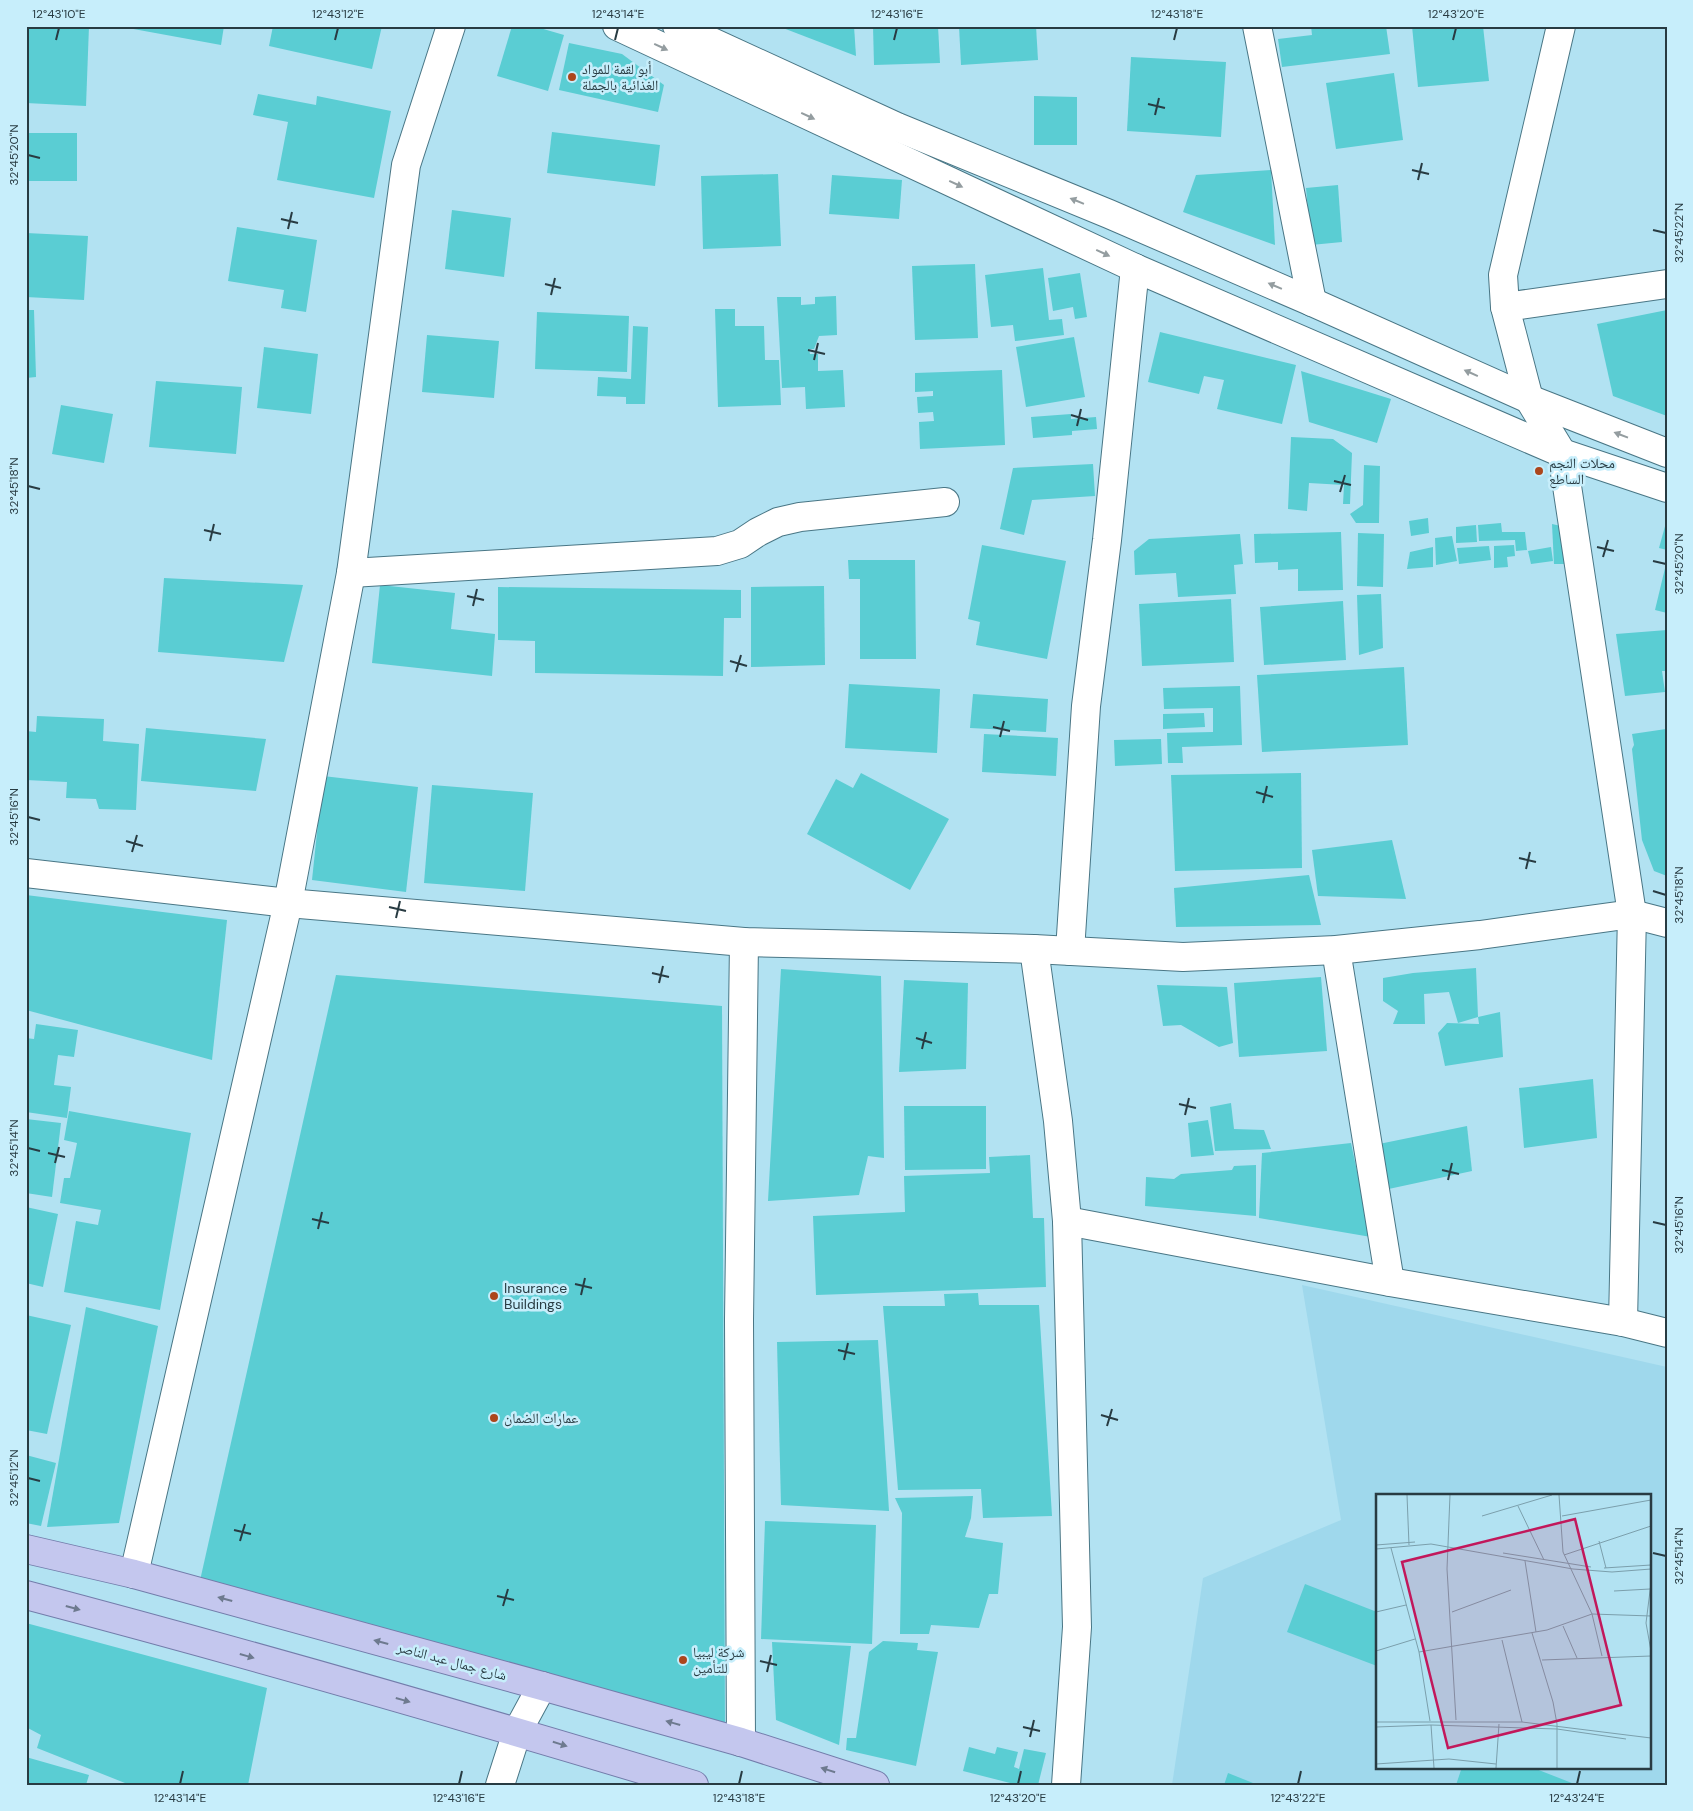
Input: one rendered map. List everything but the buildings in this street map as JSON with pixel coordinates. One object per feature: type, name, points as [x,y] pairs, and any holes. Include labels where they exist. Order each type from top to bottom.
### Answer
[{"type":"main road","name":"شارع جمال عبد الناصر","points":[[26,1549],[134,1574],[542,1686],[741,1742],[875,1785]]},
{"type":"main road","points":[[26,1595],[517,1732],[694,1785]]},
{"type":"street","points":[[134,1574],[288,903],[351,573],[406,166],[451,26]]},
{"type":"street","points":[[617,26],[1135,268],[1562,453],[1667,488]]},
{"type":"street","points":[[677,26],[897,126],[1109,214],[1529,399],[1667,453]]},
{"type":"street","points":[[1257,26],[1312,302]]},
{"type":"street","points":[[1561,26],[1502,275],[1505,307],[1529,399],[1562,453],[1632,914],[1623,1322]]},
{"type":"street","points":[[1070,951],[1086,706],[1107,540],[1135,268]]},
{"type":"street","points":[[1505,307],[1667,284]]},
{"type":"street","points":[[351,573],[717,551],[740,544],[778,522],[800,517],[945,502]]},
{"type":"street","points":[[26,873],[288,903],[744,942],[1034,949],[1183,957],[1336,950],[1480,935],[1632,914],[1667,923]]},
{"type":"street","points":[[741,1742],[739,1320],[744,942]]},
{"type":"street","points":[[1034,949],[1058,1121],[1067,1221],[1077,1627],[1066,1785]]},
{"type":"street","points":[[1336,950],[1390,1282]]},
{"type":"street","points":[[1067,1221],[1390,1282],[1623,1322],[1667,1333]]},
{"type":"street","points":[[500,1785],[517,1732],[542,1686]]},
{"type":"shaded area","points":[[1302,1285],[1667,1367],[1667,1785],[1172,1785],[1203,1578],[1341,1520]]},
{"type":"place","name":"أبو لقمة للمواد الغذائية بالجملة","points":[[572,77]]},
{"type":"place","name":"محلات النجم الساطع","points":[[1539,471]]},
{"type":"place","name":"Insurance Buildings","points":[[494,1296]]},
{"type":"place","name":"عمارات الضمان","points":[[494,1418]]},
{"type":"place","name":"شركة ليبيا للتأمين","points":[[683,1660]]}]
